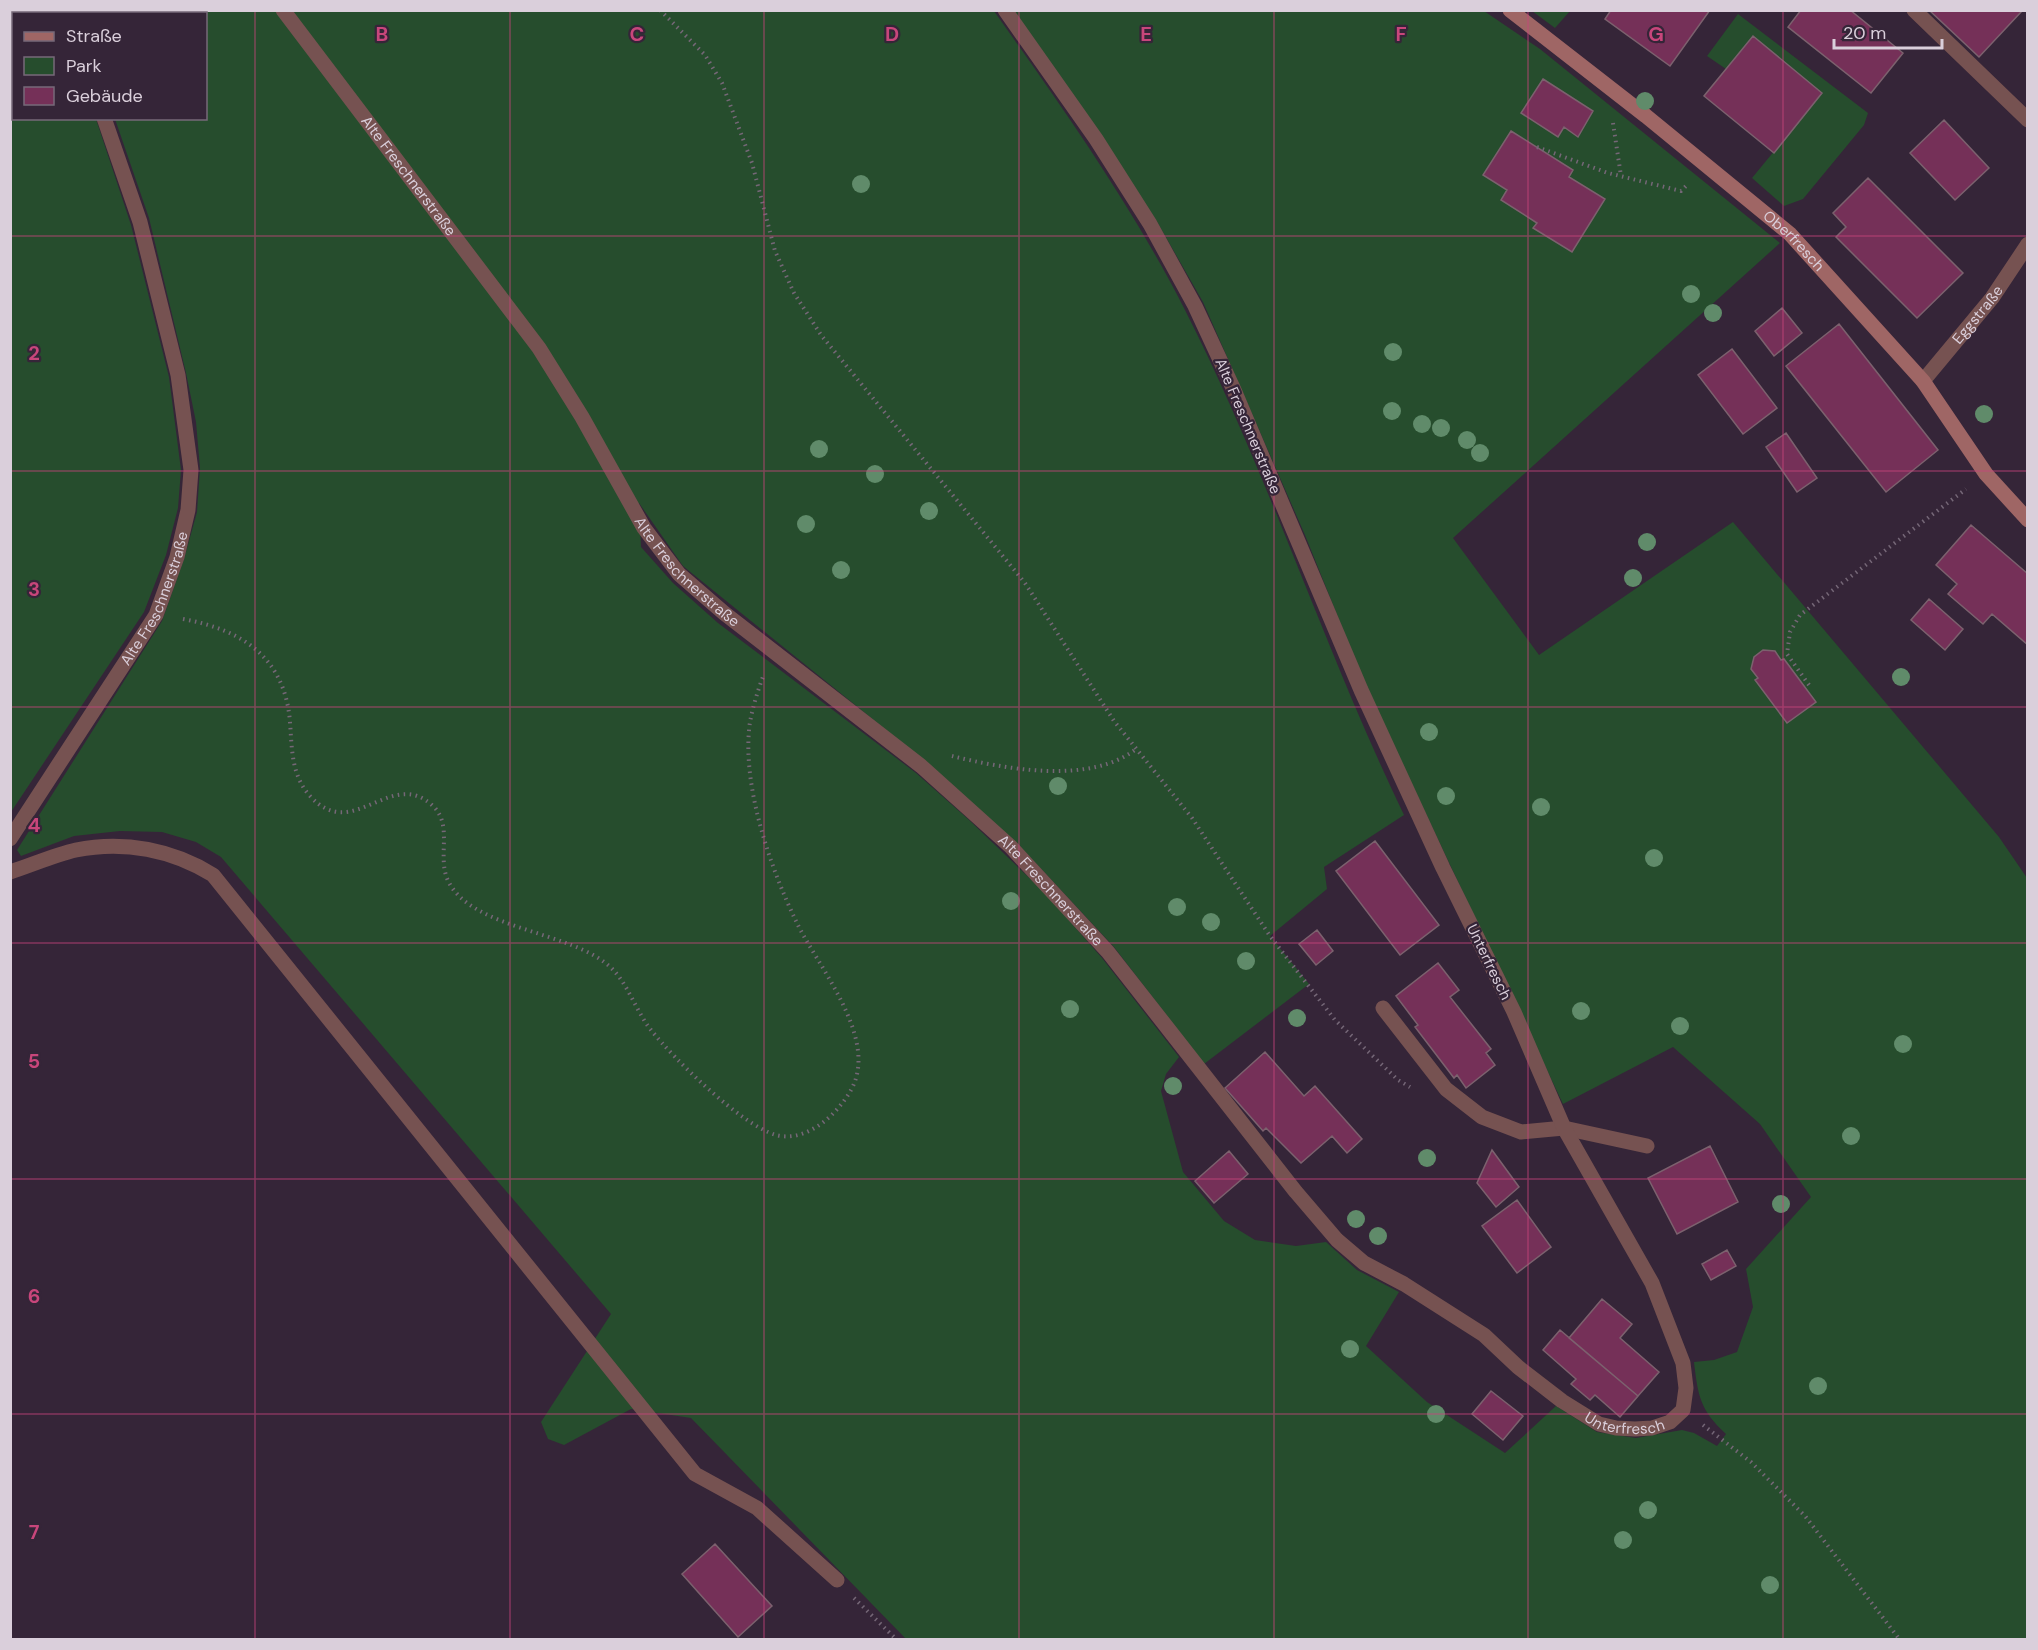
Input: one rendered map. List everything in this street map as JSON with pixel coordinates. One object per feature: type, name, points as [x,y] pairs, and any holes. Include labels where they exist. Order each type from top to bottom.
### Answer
[{"type":"street","name":"Alte Freschnerstraße","points":[[283,10],[539,348],[651,538],[679,574],[773,651],[921,766],[1011,847],[1108,952],[1184,1050]]},
{"type":"street","name":"Alte Freschnerstraße","points":[[1005,10],[1132,196],[1195,306],[1234,390],[1360,690],[1443,868]]},
{"type":"street","name":"Oberfresch","points":[[1510,10],[1707,165],[1790,234],[1923,381],[1986,474],[2028,520]]},
{"type":"street","points":[[1914,10],[2028,120]]},
{"type":"street","name":"Alte Freschnerstraße","points":[[10,839],[156,615],[177,557],[188,510],[191,470],[178,375],[140,222],[105,120]]},
{"type":"street","name":"Eggstraße","points":[[1923,381],[1992,298],[2028,244]]},
{"type":"street","points":[[10,872],[76,850],[120,847],[160,851],[189,860],[213,875],[695,1473],[757,1508],[837,1580]]},
{"type":"street","name":"Unterfresch","points":[[1184,1050],[1296,1192],[1337,1240],[1364,1263],[1404,1284],[1484,1335],[1518,1367],[1562,1401],[1599,1424],[1616,1428],[1652,1428],[1670,1422],[1683,1410],[1686,1388],[1683,1363],[1652,1283],[1564,1128],[1514,1012],[1443,868]]},
{"type":"street","points":[[1383,1008],[1446,1089],[1482,1117],[1521,1132],[1564,1128],[1647,1146]]},
{"type":"path","points":[[660,10],[705,55],[722,83],[752,163],[775,252],[794,293],[821,335],[1025,583],[1114,721],[1192,818],[1270,936],[1335,1020],[1398,1080],[1420,1093],[1435,1094],[1446,1089]]},
{"type":"path","points":[[1607,86],[1622,176]]},
{"type":"path","points":[[1537,147],[1608,173],[1681,191],[1707,165]]},
{"type":"path","points":[[1809,685],[1787,654],[1790,632],[1800,615],[1986,474]]},
{"type":"path","points":[[156,615],[199,622],[227,632],[252,645],[267,659],[280,677],[288,698],[295,770],[302,786],[313,800],[340,813],[354,813],[381,798],[399,794],[416,796],[430,803],[442,817],[444,873],[451,887],[464,901],[488,914],[586,952],[606,964],[619,977],[649,1028],[708,1089],[754,1124],[776,1135],[795,1136],[812,1129],[832,1114],[851,1090],[858,1070],[857,1049],[837,994],[793,914],[777,875],[757,808],[749,763],[749,725],[756,695],[773,651]]},
{"type":"path","points":[[921,766],[931,755],[941,754],[978,762],[1084,771],[1122,760],[1136,748]]},
{"type":"path","points":[[1683,1410],[1751,1462],[1805,1516],[1900,1640]]},
{"type":"path","points":[[837,1580],[897,1640]]},
{"type":"green space","points":[[11,10],[52,12],[12,12],[12,120],[96,120],[131,225],[169,377],[181,470],[178,508],[166,555],[144,612],[11,812]]},
{"type":"green space","points":[[994,11],[1119,194],[1185,310],[1243,434],[1348,689],[1404,815],[1324,867],[1327,889],[1270,936],[1309,984],[1204,1064],[1114,947],[1016,842],[922,759],[683,566],[639,503],[641,547],[673,583],[718,623],[916,773],[1045,893],[1102,958],[1179,1057],[1166,1074],[1161,1091],[1183,1172],[1224,1221],[1255,1240],[1296,1246],[1326,1242],[1357,1270],[1399,1292],[1366,1346],[1427,1402],[1505,1453],[1556,1406],[1597,1432],[1636,1438],[1682,1430],[1694,1433],[1717,1446],[1726,1434],[1702,1402],[1694,1362],[1714,1360],[1737,1352],[1753,1307],[1746,1269],[1811,1197],[1760,1124],[1673,1047],[1563,1104],[1366,687],[1305,535],[1203,302],[1156,220],[1012,11],[1484,11],[1540,49],[1780,243],[1453,538],[1539,655],[1733,522],[1999,837],[2027,878],[2027,1639],[906,1639],[691,1418],[631,1409],[564,1445],[548,1439],[541,1422],[611,1314],[221,857],[196,842],[162,832],[120,831],[74,836],[21,856],[17,850],[162,621],[184,559],[197,512],[200,468],[196,422],[149,218],[115,120],[207,120],[207,12],[72,12]]},
{"type":"green space","points":[[1532,11],[1570,11],[1555,28]]},
{"type":"green space","points":[[1738,14],[1868,113],[1864,125],[1803,199],[1784,206],[1752,178],[1822,93],[1753,37],[1726,69],[1707,56]]},
{"type":"building","points":[[1611,10],[1710,10],[1670,66],[1605,19]]},
{"type":"building","points":[[1801,10],[1850,10],[1903,53],[1871,93],[1788,27]]},
{"type":"building","points":[[1929,10],[2022,10],[2022,11],[1979,57]]},
{"type":"building","points":[[1753,36],[1822,93],[1774,153],[1704,96]]},
{"type":"building","points":[[1543,79],[1593,111],[1578,137],[1564,127],[1558,137],[1521,113]]},
{"type":"building","points":[[1944,120],[1989,168],[1955,200],[1910,153]]},
{"type":"building","points":[[1511,131],[1573,170],[1569,177],[1605,199],[1572,252],[1533,228],[1537,223],[1501,200],[1507,190],[1483,175]]},
{"type":"building","points":[[1868,178],[1963,273],[1917,318],[1836,237],[1846,227],[1833,213]]},
{"type":"building","points":[[1782,308],[1802,333],[1774,356],[1755,331]]},
{"type":"building","points":[[1839,324],[1938,450],[1886,492],[1786,366]]},
{"type":"building","points":[[1732,349],[1777,408],[1743,434],[1698,375]]},
{"type":"building","points":[[1786,433],[1817,478],[1797,492],[1766,447]]},
{"type":"building","points":[[1971,525],[2028,574],[2028,645],[1992,614],[1983,624],[1948,594],[1957,584],[1936,565]]},
{"type":"building","points":[[1929,599],[1963,629],[1945,650],[1911,620]]},
{"type":"building","points":[[1763,650],[1775,651],[1781,660],[1784,659],[1816,702],[1787,723],[1755,680],[1758,678],[1751,669],[1754,657]]},
{"type":"building","points":[[1375,841],[1439,925],[1400,955],[1336,871]]},
{"type":"building","points":[[1317,930],[1333,951],[1316,965],[1299,944]]},
{"type":"building","points":[[1438,963],[1459,990],[1450,997],[1491,1049],[1486,1053],[1495,1065],[1466,1088],[1457,1075],[1454,1078],[1415,1027],[1418,1025],[1396,996]]},
{"type":"building","points":[[1265,1052],[1304,1096],[1315,1086],[1362,1139],[1347,1153],[1332,1136],[1301,1163],[1266,1128],[1263,1131],[1225,1088]]},
{"type":"building","points":[[1710,1146],[1738,1202],[1677,1234],[1648,1178]]},
{"type":"building","points":[[1492,1150],[1519,1187],[1496,1207],[1477,1183]]},
{"type":"building","points":[[1229,1151],[1248,1174],[1214,1203],[1195,1181]]},
{"type":"building","points":[[1517,1200],[1551,1247],[1517,1273],[1482,1226]]},
{"type":"building","points":[[1727,1250],[1736,1266],[1711,1280],[1702,1264]]},
{"type":"building","points":[[1602,1299],[1632,1324],[1620,1338],[1659,1372],[1638,1396],[1569,1338]]},
{"type":"building","points":[[1560,1330],[1638,1396],[1620,1417],[1595,1395],[1590,1400],[1571,1384],[1576,1379],[1543,1350]]},
{"type":"building","points":[[1491,1391],[1523,1416],[1503,1440],[1472,1414]]},
{"type":"building","points":[[715,1544],[772,1606],[738,1637],[682,1574]]}]
